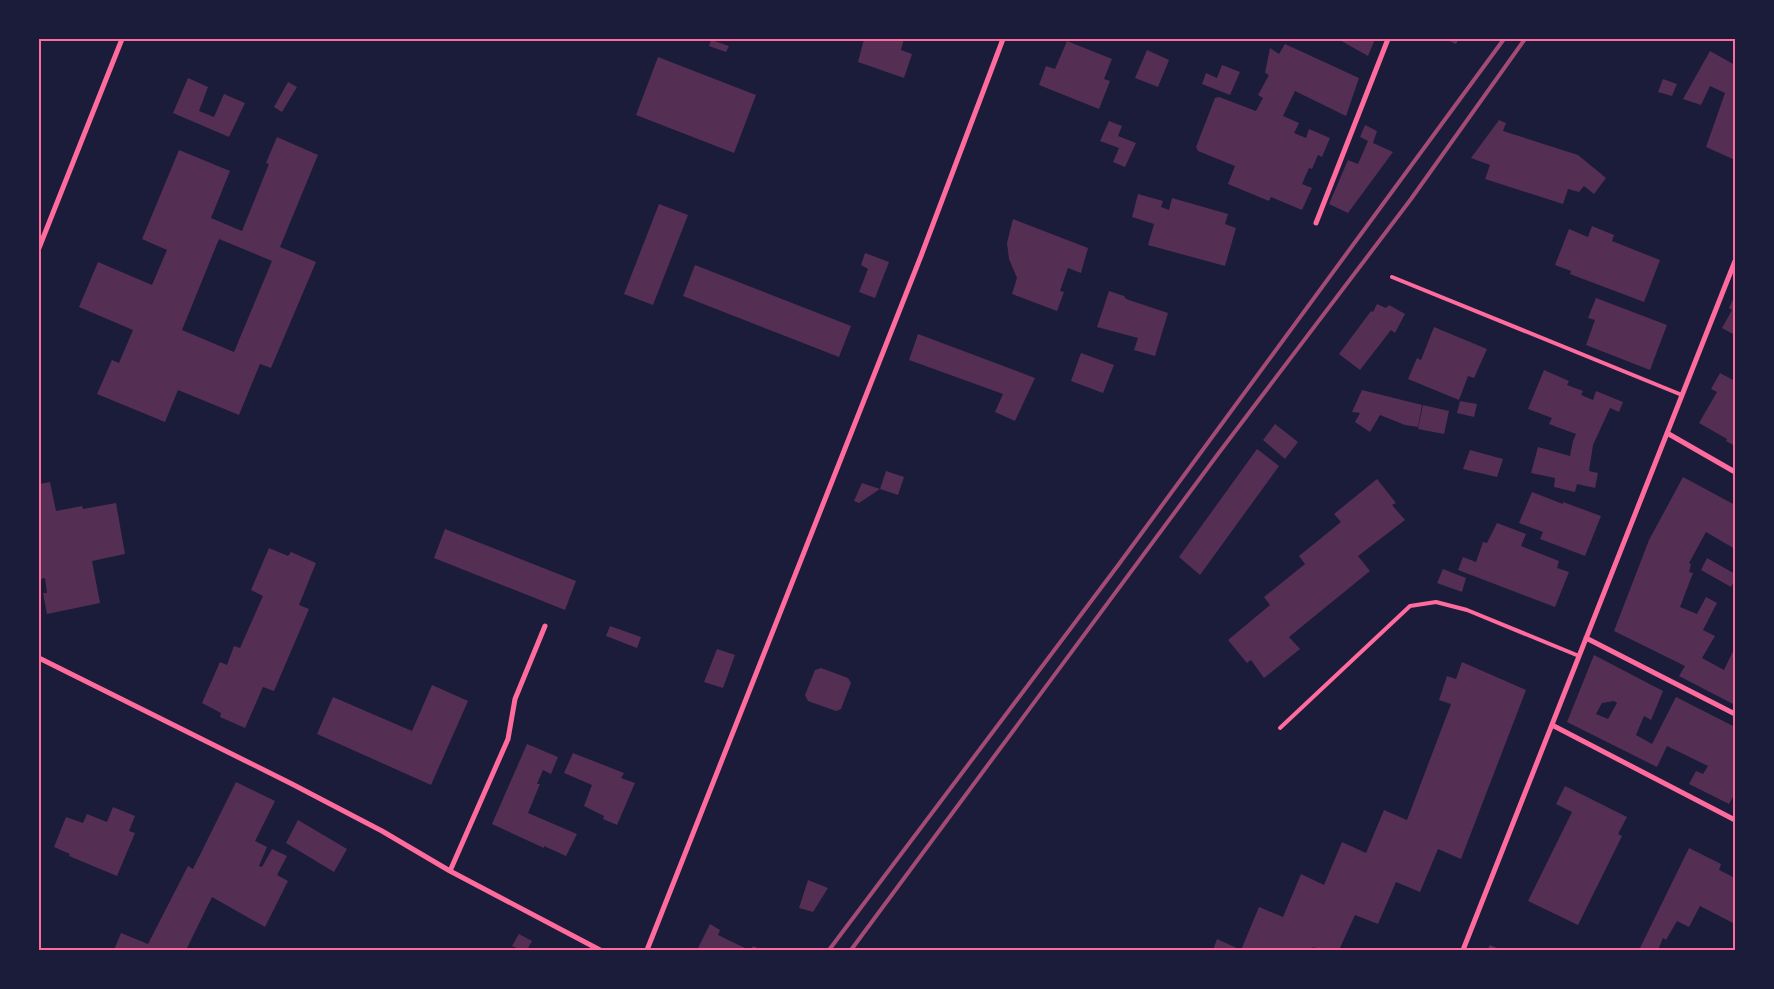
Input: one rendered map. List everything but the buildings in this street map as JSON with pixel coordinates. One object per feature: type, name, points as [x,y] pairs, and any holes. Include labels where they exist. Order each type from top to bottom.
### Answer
[{"type":"street","points":[[39,248],[122,39]]},
{"type":"street","points":[[647,950],[921,256],[1003,39]]},
{"type":"street","points":[[1316,223],[1388,39]]},
{"type":"street","points":[[1463,950],[1735,261]]},
{"type":"street","points":[[1667,433],[1735,472]]},
{"type":"street","points":[[450,871],[508,739],[515,699],[545,626]]},
{"type":"street","points":[[1586,638],[1735,714]]},
{"type":"street","points":[[39,658],[292,784],[382,831],[450,871],[590,943],[600,950]]},
{"type":"street","points":[[1552,725],[1735,820]]},
{"type":"street","points":[[586,950],[590,943]]},
{"type":"lane","points":[[1392,277],[1682,395]]},
{"type":"lane","points":[[1280,728],[1410,606],[1436,602],[1467,610],[1579,656]]},
{"type":"railway","points":[[829,950],[1119,564],[1504,39]]},
{"type":"railway","points":[[851,950],[1218,454],[1411,199],[1525,39]]}]
